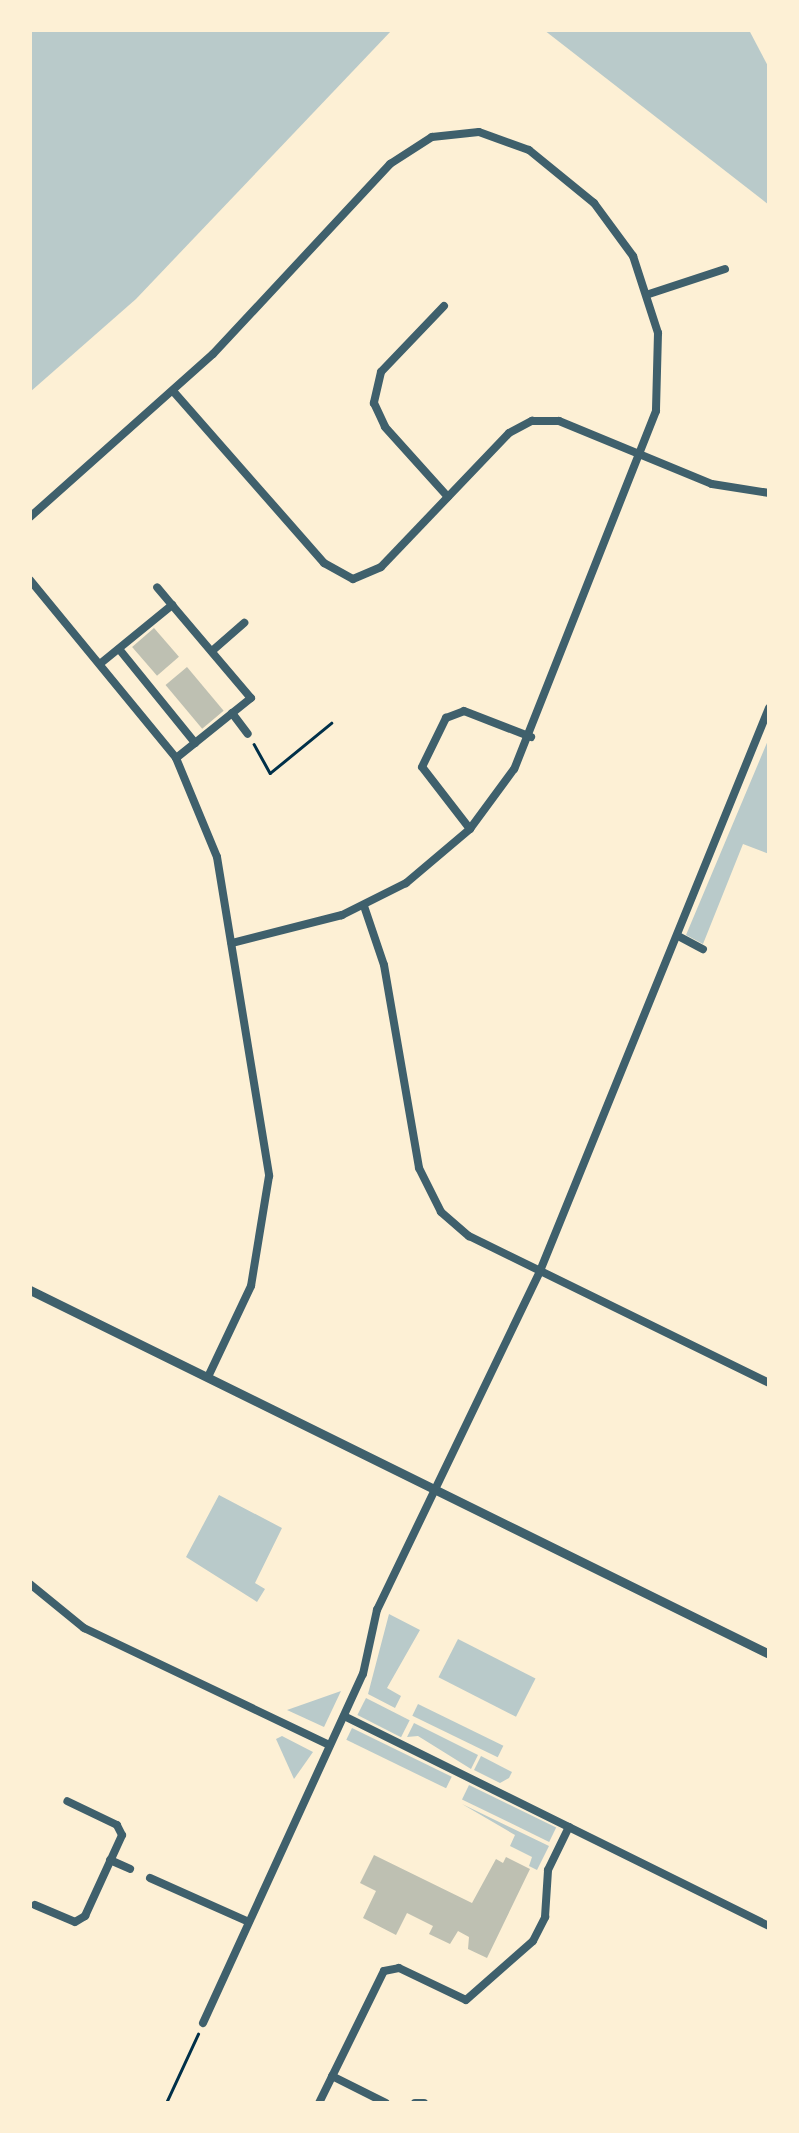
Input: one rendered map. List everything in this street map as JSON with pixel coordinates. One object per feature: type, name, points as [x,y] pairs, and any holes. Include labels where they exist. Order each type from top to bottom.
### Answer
[{"type":"street","points":[[30,517],[174,391],[390,164],[448,133],[514,142],[565,177],[622,238],[649,294],[660,376],[643,456],[531,737],[470,829],[417,876],[364,906],[232,944]]},
{"type":"street","points":[[649,294],[725,270]]},
{"type":"street","points":[[444,306],[381,372],[374,403],[385,427],[448,497]]},
{"type":"street","points":[[174,391],[337,574],[352,579],[381,567],[509,433],[532,421],[559,421],[712,484],[769,493]]},
{"type":"street","points":[[30,580],[176,758],[209,830],[268,1147],[268,1209],[251,1286],[208,1377]]},
{"type":"street","points":[[157,586],[251,698],[176,758]]},
{"type":"street","points":[[101,663],[172,605]]},
{"type":"street","points":[[212,651],[244,623]]},
{"type":"street","points":[[119,649],[195,743]]},
{"type":"street","points":[[203,2024],[363,1674],[373,1621],[540,1270],[680,937],[769,708]]},
{"type":"street","points":[[470,829],[422,767],[446,718],[464,711],[531,737]]},
{"type":"street","points":[[232,712],[248,734]]},
{"type":"street","points":[[364,906],[384,966],[419,1168],[430,1198],[469,1236],[769,1383]]},
{"type":"street","points":[[680,937],[703,949]]},
{"type":"street","points":[[30,1290],[769,1654]]},
{"type":"street","points":[[31,1586],[84,1628],[329,1746]]},
{"type":"street","points":[[344,1716],[769,1926]]},
{"type":"street","points":[[35,1905],[75,1922],[85,1916],[122,1834],[117,1825],[68,1801]]},
{"type":"street","points":[[319,2103],[384,1971],[400,1968],[466,2000],[533,1941],[545,1917],[548,1870],[569,1827]]},
{"type":"street","points":[[110,1860],[130,1869]]},
{"type":"street","points":[[150,1878],[249,1922]]},
{"type":"street","points":[[332,2076],[386,2103]]},
{"type":"street","points":[[415,2103],[424,2103]]},
{"type":"path","points":[[248,734],[270,772],[331,723]]},
{"type":"path","points":[[166,2103],[203,2024]]},
{"type":"shaded area","points":[[30,30],[392,30],[136,299],[30,392]]},
{"type":"shaded area","points":[[544,30],[749,30],[769,68],[769,205]]},
{"type":"shaded area","points":[[769,738],[769,854],[743,844],[703,944],[686,935]]},
{"type":"shaded area","points":[[219,1495],[282,1528],[255,1583],[265,1589],[257,1602],[186,1557]]},
{"type":"shaded area","points":[[389,1614],[420,1630],[387,1688],[401,1696],[395,1708],[368,1694]]},
{"type":"shaded area","points":[[458,1639],[536,1678],[516,1717],[438,1677]]},
{"type":"shaded area","points":[[341,1691],[324,1727],[287,1710]]},
{"type":"shaded area","points":[[366,1698],[410,1720],[401,1737],[357,1715]]},
{"type":"shaded area","points":[[418,1704],[503,1746],[498,1757],[412,1716]]},
{"type":"shaded area","points":[[414,1723],[478,1755],[471,1769],[418,1736],[407,1737]]},
{"type":"shaded area","points":[[352,1728],[452,1777],[446,1788],[346,1740]]},
{"type":"shaded area","points":[[282,1736],[313,1752],[294,1779],[276,1739]]},
{"type":"shaded area","points":[[481,1756],[512,1772],[509,1778],[500,1783],[474,1770]]},
{"type":"shaded area","points":[[469,1785],[556,1828],[549,1842],[462,1799]]},
{"type":"shaded area","points":[[462,1804],[549,1846],[537,1870],[529,1866],[532,1857],[510,1846],[515,1835]]},
{"type":"building","points":[[154,628],[179,657],[157,676],[132,647]]},
{"type":"building","points":[[187,667],[224,711],[202,729],[166,685]]},
{"type":"building","points":[[374,1855],[472,1903],[496,1859],[503,1863],[506,1857],[530,1869],[487,1958],[468,1949],[469,1937],[458,1931],[450,1944],[429,1934],[433,1926],[407,1913],[396,1935],[363,1918],[376,1891],[360,1883]]}]
